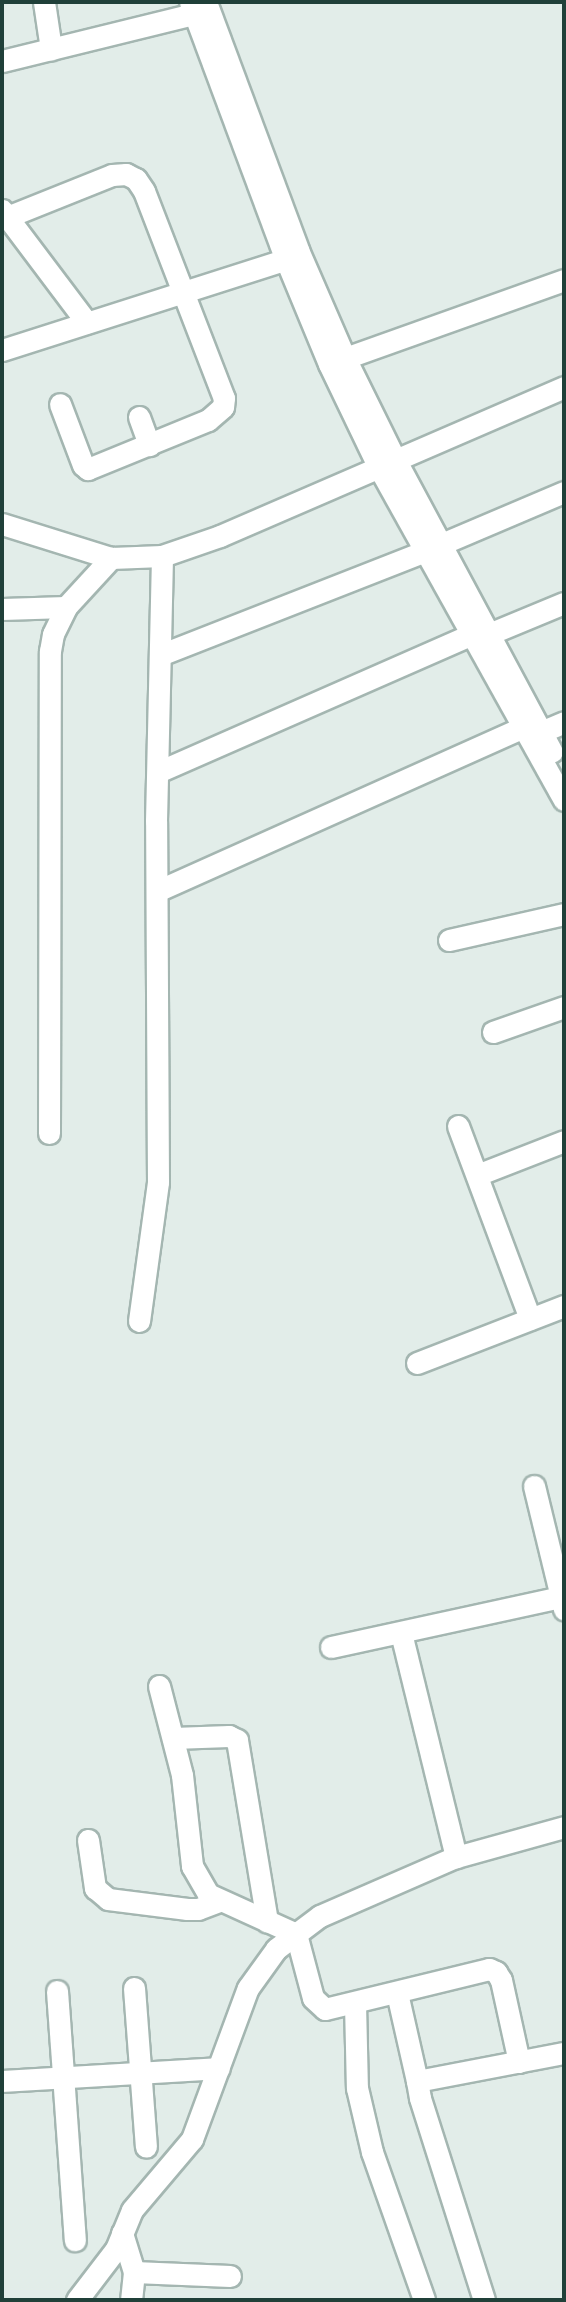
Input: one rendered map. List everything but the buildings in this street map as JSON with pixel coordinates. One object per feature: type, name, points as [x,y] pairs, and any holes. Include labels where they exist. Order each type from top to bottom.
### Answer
[{"type":"street","points":[[44,2],[51,49]]},
{"type":"street","points":[[2,61],[196,6],[293,257],[329,364],[480,634],[531,730],[564,800]]},
{"type":"street","points":[[60,404],[83,465],[88,469],[208,420],[223,407],[224,398],[144,191],[135,179],[126,174],[112,175],[4,214],[88,323]]},
{"type":"street","points":[[2,350],[293,257]]},
{"type":"street","points":[[293,257],[345,358],[386,463]]},
{"type":"street","points":[[345,358],[564,279]]},
{"type":"street","points":[[2,524],[111,558],[162,556],[220,536],[564,387]]},
{"type":"street","points":[[139,417],[149,445]]},
{"type":"street","points":[[160,655],[564,492]]},
{"type":"street","points":[[139,1321],[158,1182],[157,891],[162,556]]},
{"type":"street","points":[[49,1133],[50,651],[52,634],[66,607],[111,558]]},
{"type":"street","points":[[158,772],[480,634],[564,603]]},
{"type":"street","points":[[2,609],[66,607]]},
{"type":"street","points":[[157,891],[531,730],[564,722]]},
{"type":"street","points":[[531,730],[564,773]]},
{"type":"street","points":[[449,940],[564,914]]},
{"type":"street","points":[[493,1032],[564,1007]]},
{"type":"street","points":[[458,1126],[530,1320]]},
{"type":"street","points":[[477,1175],[562,1147]]},
{"type":"street","points":[[417,1363],[564,1306]]},
{"type":"street","points":[[331,1647],[563,1603],[534,1486]]},
{"type":"street","points":[[401,1633],[456,1857]]},
{"type":"street","points":[[159,1686],[182,1775],[192,1866],[201,1887],[219,1901],[296,1934]]},
{"type":"street","points":[[173,1738],[229,1736],[237,1740],[267,1922]]},
{"type":"street","points":[[77,2300],[116,2249],[139,2199],[192,2139],[248,1988],[276,1949],[320,1916],[456,1857],[564,1827]]},
{"type":"street","points":[[88,1840],[95,1888],[108,1899],[187,1909],[198,1909],[219,1901]]},
{"type":"street","points":[[296,1934],[313,1998],[325,2009],[489,1969],[496,1972],[501,1980],[519,2062]]},
{"type":"street","points":[[134,1988],[146,2147]]},
{"type":"street","points":[[57,1991],[75,2240]]},
{"type":"street","points":[[397,1993],[420,2098],[484,2300]]},
{"type":"street","points":[[355,2003],[357,2088],[372,2152],[424,2300]]},
{"type":"street","points":[[417,2081],[564,2053]]},
{"type":"street","points":[[2,2081],[219,2068]]},
{"type":"street","points":[[122,2233],[134,2272],[131,2300]]},
{"type":"street","points":[[134,2272],[230,2277]]}]
